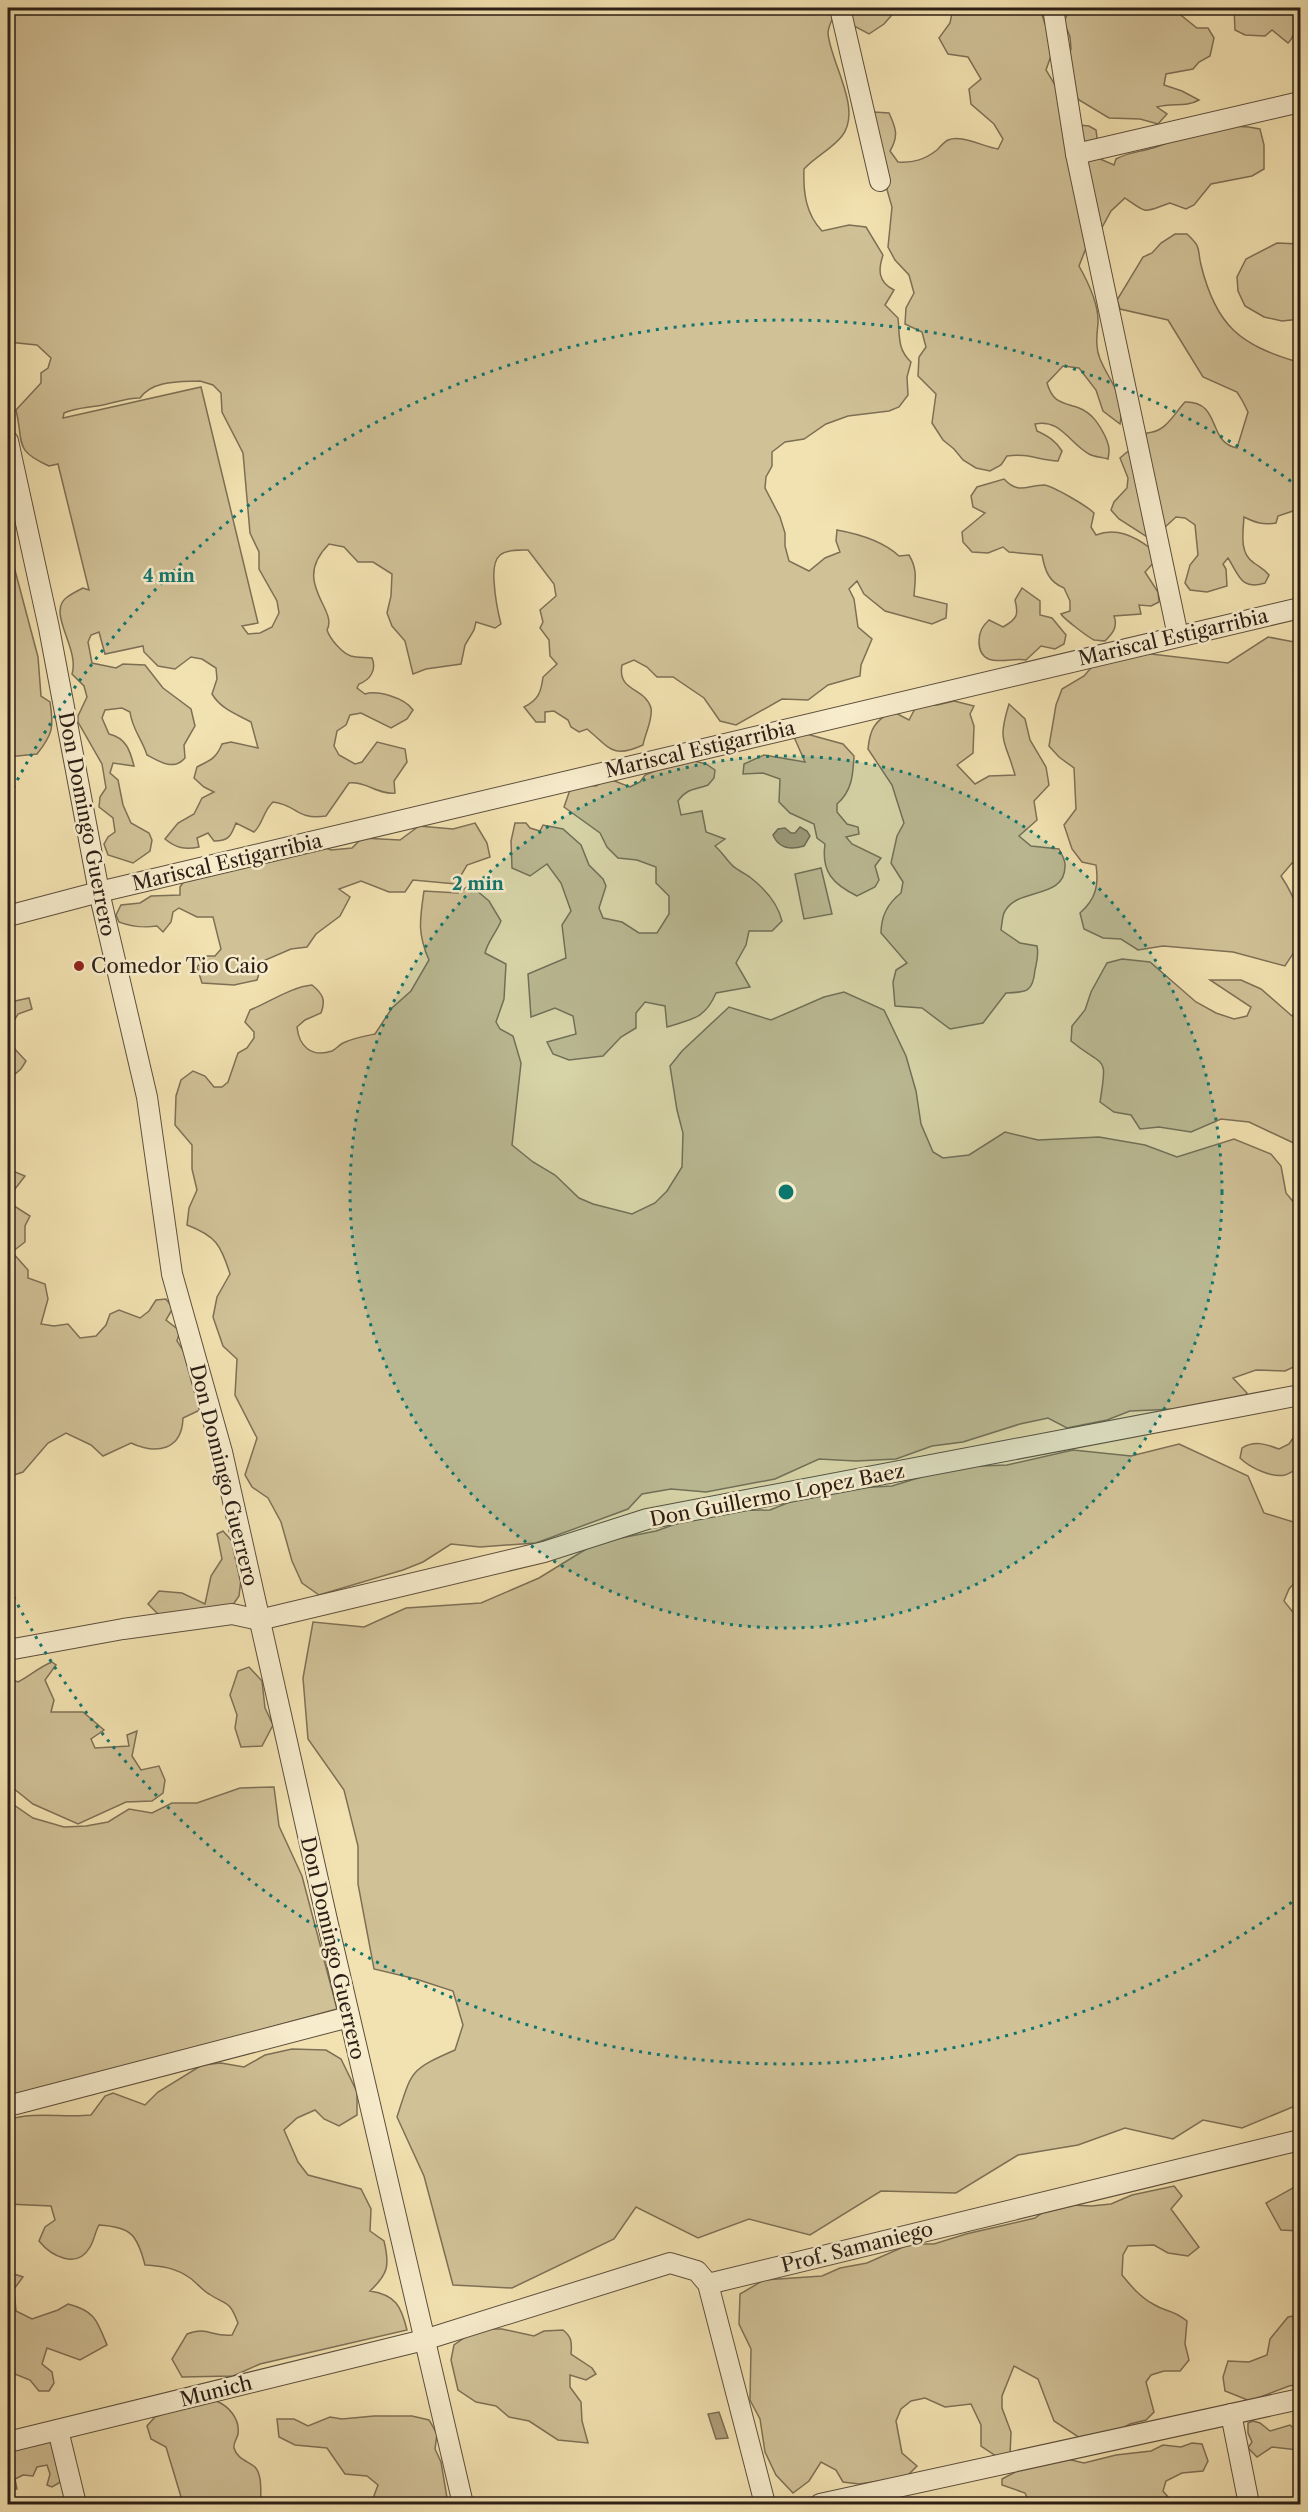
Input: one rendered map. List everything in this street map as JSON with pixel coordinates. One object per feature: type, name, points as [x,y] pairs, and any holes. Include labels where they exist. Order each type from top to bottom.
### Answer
[{"type":"street","points":[[840,8],[880,181]]},
{"type":"street","points":[[1053,8],[1076,154],[1178,636]]},
{"type":"street","points":[[1076,154],[1300,102]]},
{"type":"street","name":"Don Domingo Guerrero","points":[[8,441],[49,627],[99,892],[147,1097],[172,1274],[222,1452],[349,2017],[463,2505]]},
{"type":"street","name":"Mariscal Estigarribia","points":[[8,916],[99,892],[1300,608]]},
{"type":"street","name":"Don Guillermo Lopez Baez","points":[[259,1620],[544,1552],[648,1519],[1300,1395]]},
{"type":"street","points":[[8,1650],[123,1629],[232,1614],[259,1620]]},
{"type":"street","points":[[8,2106],[349,2017]]},
{"type":"street","name":"Prof. Samaniego","points":[[708,2283],[1300,2140]]},
{"type":"street","points":[[424,2340],[670,2263],[697,2271],[708,2283],[765,2505]]},
{"type":"street","name":"Munich","points":[[8,2442],[424,2340]]},
{"type":"street","points":[[820,2505],[1300,2399]]},
{"type":"street","points":[[1231,2414],[1249,2505]]},
{"type":"street","points":[[58,2430],[76,2505]]},
{"type":"shaded area","points":[[8,8],[837,8],[828,33],[844,85],[849,113],[848,125],[838,141],[804,169],[805,195],[812,218],[822,231],[849,225],[866,227],[883,255],[880,266],[882,279],[894,290],[885,305],[898,318],[901,347],[911,362],[907,377],[908,395],[899,407],[889,411],[848,416],[826,424],[804,439],[785,442],[772,452],[772,466],[766,477],[765,488],[780,517],[789,561],[809,571],[825,558],[840,552],[836,541],[837,530],[870,539],[886,546],[899,556],[909,555],[915,570],[914,596],[947,604],[946,618],[932,624],[885,611],[864,594],[857,581],[849,589],[854,599],[858,627],[872,639],[861,665],[860,676],[828,685],[808,700],[782,699],[736,725],[720,721],[704,698],[673,677],[657,677],[647,667],[634,660],[622,665],[622,674],[627,685],[648,701],[651,717],[643,745],[618,751],[607,746],[587,729],[579,732],[571,727],[568,720],[554,711],[545,712],[545,722],[536,722],[524,707],[536,699],[543,677],[557,664],[550,656],[549,640],[540,628],[543,622],[540,610],[556,596],[554,584],[528,550],[505,552],[497,559],[494,572],[495,592],[501,624],[495,628],[476,622],[465,645],[461,664],[426,669],[413,674],[405,641],[392,626],[387,613],[391,596],[392,574],[373,562],[358,562],[344,547],[329,544],[318,558],[314,571],[314,583],[327,613],[329,634],[344,652],[351,656],[372,658],[374,667],[372,674],[357,688],[365,694],[377,693],[391,696],[404,702],[413,710],[407,719],[391,728],[361,713],[350,715],[346,725],[337,731],[334,746],[339,755],[355,764],[362,762],[377,742],[405,749],[407,762],[394,781],[395,793],[349,783],[326,816],[308,816],[273,802],[254,832],[236,823],[231,834],[223,840],[214,841],[208,833],[197,838],[199,847],[181,848],[173,844],[165,839],[178,823],[194,814],[202,798],[214,792],[194,778],[197,767],[215,756],[222,744],[231,742],[258,748],[251,722],[229,711],[212,694],[217,679],[216,668],[202,659],[191,657],[175,669],[158,666],[144,652],[143,646],[105,654],[99,632],[91,635],[88,642],[92,663],[116,668],[123,664],[145,665],[163,688],[191,709],[195,726],[184,745],[185,758],[172,765],[147,755],[130,712],[122,708],[105,710],[102,718],[109,734],[120,738],[126,745],[134,766],[113,763],[110,773],[118,780],[123,805],[131,823],[149,833],[152,840],[150,851],[133,863],[108,855],[104,844],[115,832],[113,818],[99,807],[100,797],[106,788],[102,764],[78,722],[78,716],[87,697],[84,686],[72,674],[72,654],[60,613],[61,605],[66,598],[83,588],[89,590],[58,464],[49,466],[30,455],[20,438],[16,410],[41,383],[41,373],[48,368],[51,358],[37,345],[8,342]],"holes":[[[200,381],[213,385],[221,393],[222,412],[243,453],[250,533],[259,552],[259,569],[277,601],[279,613],[272,627],[260,633],[248,634],[242,626],[258,623],[201,387],[63,418],[64,413],[72,410],[140,398],[152,388],[167,383]]]},
{"type":"shaded area","points":[[845,8],[898,8],[884,24],[869,34],[854,26]]},
{"type":"shaded area","points":[[953,8],[1040,8],[1045,24],[1058,36],[1046,70],[1079,125],[1089,126],[1096,130],[1097,138],[1091,144],[1093,156],[1114,165],[1116,159],[1125,155],[1151,149],[1207,130],[1233,126],[1260,129],[1264,145],[1264,169],[1252,176],[1211,184],[1194,205],[1186,209],[1170,203],[1146,210],[1125,198],[1111,211],[1100,231],[1088,243],[1079,266],[1095,301],[1098,316],[1097,350],[1119,397],[1120,424],[1103,411],[1096,390],[1079,368],[1063,366],[1047,383],[1055,398],[1084,410],[1095,419],[1107,442],[1108,459],[1089,454],[1058,428],[1044,423],[1035,424],[1037,431],[1051,439],[1062,451],[1058,461],[1021,455],[1007,456],[1001,465],[990,471],[976,468],[963,460],[943,440],[932,423],[936,394],[918,376],[919,357],[926,347],[922,332],[905,324],[906,308],[914,293],[909,275],[895,260],[888,247],[892,207],[872,137],[874,112],[889,113],[895,132],[895,141],[890,151],[898,162],[914,161],[928,156],[953,139],[966,140],[998,149],[1003,139],[994,124],[971,104],[969,89],[981,79],[968,57],[948,54],[939,38],[950,23]]},
{"type":"shaded area","points":[[1070,8],[1176,8],[1177,12],[1197,28],[1208,28],[1214,38],[1210,56],[1199,62],[1193,69],[1166,74],[1164,85],[1199,100],[1189,104],[1157,107],[1167,114],[1158,124],[1140,119],[1109,118],[1079,100],[1074,93],[1067,60],[1071,49],[1070,37],[1064,22]]},
{"type":"shaded area","points":[[1234,8],[1300,8],[1300,22],[1288,43],[1272,30],[1265,36],[1245,35],[1235,30]]},
{"type":"shaded area","points":[[1175,234],[1187,234],[1197,245],[1214,304],[1233,330],[1260,348],[1300,361],[1300,511],[1299,509],[1278,516],[1276,523],[1271,524],[1252,521],[1244,517],[1243,536],[1246,554],[1269,575],[1265,583],[1257,585],[1251,585],[1242,580],[1228,558],[1223,564],[1226,569],[1227,586],[1207,592],[1190,590],[1185,583],[1190,565],[1198,555],[1195,525],[1185,518],[1176,517],[1163,529],[1147,537],[1119,519],[1111,510],[1114,502],[1127,488],[1128,478],[1120,458],[1147,433],[1164,426],[1185,402],[1197,403],[1205,408],[1221,439],[1237,448],[1248,412],[1237,392],[1203,377],[1168,320],[1120,309],[1117,300],[1143,257],[1152,253],[1161,243]]},
{"type":"shaded area","points":[[1277,243],[1300,244],[1300,319],[1282,321],[1264,317],[1245,306],[1238,291],[1237,277],[1246,259]]},
{"type":"shaded area","points":[[1004,479],[1019,488],[1044,485],[1055,489],[1094,513],[1091,527],[1096,535],[1118,532],[1150,548],[1155,561],[1145,572],[1158,592],[1159,602],[1151,606],[1139,605],[1141,614],[1114,616],[1114,630],[1105,641],[1094,640],[1061,614],[1070,611],[1070,601],[1064,588],[1055,583],[1049,575],[1042,555],[1009,552],[1003,547],[988,553],[972,552],[963,542],[962,532],[985,513],[973,507],[971,496],[977,487]]},
{"type":"shaded area","points":[[8,544],[38,657],[41,696],[50,702],[52,718],[49,735],[37,754],[8,757]]},
{"type":"shaded area","points":[[1022,588],[1040,601],[1040,615],[1052,618],[1066,635],[1064,644],[1055,649],[1041,646],[1026,660],[990,660],[980,651],[981,629],[989,620],[1003,627],[1014,619],[1017,613],[1015,600]]},
{"type":"shaded area","points":[[1268,637],[1300,643],[1300,864],[1292,863],[1281,876],[1290,891],[1300,918],[1300,936],[1294,953],[1285,966],[1233,952],[1163,946],[1138,950],[1121,939],[1103,938],[1084,929],[1080,913],[1090,902],[1095,891],[1096,865],[1082,862],[1072,849],[1064,825],[1076,809],[1074,768],[1049,746],[1056,705],[1062,689],[1084,676],[1097,661],[1119,654],[1151,654],[1228,663]]},
{"type":"shaded area","points":[[954,701],[974,706],[970,714],[974,726],[973,753],[957,765],[975,784],[989,776],[1015,775],[1003,734],[1009,704],[1025,719],[1030,740],[1046,767],[1049,785],[1034,801],[1037,820],[1019,836],[1031,846],[1059,849],[1065,864],[1063,877],[1057,884],[1011,904],[1003,915],[1001,930],[1020,943],[1037,946],[1038,958],[1033,983],[1024,991],[1006,993],[983,1023],[950,1029],[922,1008],[895,1006],[893,982],[896,970],[907,963],[881,933],[886,910],[901,893],[903,882],[891,863],[897,836],[904,823],[892,785],[868,749],[874,727],[892,711],[909,720],[917,705],[937,705]]},
{"type":"shaded area","points":[[803,733],[843,744],[854,756],[851,782],[846,794],[837,804],[837,812],[847,824],[858,827],[859,834],[846,837],[852,844],[881,858],[875,866],[879,880],[875,887],[857,896],[835,882],[827,870],[825,844],[817,838],[814,824],[790,813],[779,802],[780,779],[763,773],[743,774],[744,764],[764,755],[805,762],[794,737]]},
{"type":"shaded area","points":[[686,759],[706,764],[715,770],[714,778],[708,785],[681,797],[678,801],[681,815],[702,811],[706,832],[725,839],[715,846],[733,866],[766,892],[782,921],[772,931],[749,931],[746,945],[736,963],[750,987],[716,993],[712,1002],[697,1017],[667,1027],[665,1006],[645,1002],[636,1013],[636,1028],[621,1037],[603,1056],[569,1060],[553,1054],[547,1042],[576,1034],[573,1016],[555,1008],[531,1017],[528,974],[566,958],[562,925],[571,911],[561,883],[547,864],[530,876],[512,868],[511,841],[515,823],[526,823],[530,828],[540,831],[543,825],[563,829],[581,845],[589,865],[603,879],[606,886],[599,908],[603,918],[622,922],[639,933],[657,933],[669,914],[669,896],[656,883],[656,867],[637,860],[618,858],[607,847],[600,833],[564,807],[572,784],[596,786],[604,781],[612,780],[630,787],[640,782],[645,775]]},
{"type":"shaded area","points":[[475,823],[487,843],[490,857],[467,865],[456,884],[413,880],[405,892],[389,892],[361,881],[339,889],[350,897],[340,916],[316,934],[307,947],[291,949],[263,961],[257,980],[234,985],[202,983],[197,967],[207,956],[215,956],[221,949],[213,917],[197,917],[179,908],[173,912],[171,922],[163,932],[157,926],[138,927],[119,922],[116,915],[121,905],[140,903],[151,896],[180,895],[180,887],[187,877],[214,871],[227,872],[262,859],[287,858],[319,845],[331,850],[352,848],[362,838],[400,840],[419,826],[453,829]]},
{"type":"shaded area","points":[[800,827],[810,836],[804,846],[795,848],[782,846],[773,835],[778,829],[785,828],[795,833]]},
{"type":"shaded area","points":[[821,868],[832,914],[804,919],[795,874]]},
{"type":"shaded area","points":[[470,885],[489,901],[501,921],[485,953],[506,964],[504,999],[496,1022],[500,1029],[513,1036],[521,1063],[512,1145],[533,1162],[555,1175],[579,1198],[632,1214],[655,1203],[667,1191],[682,1167],[683,1133],[670,1066],[682,1051],[729,1007],[771,1020],[824,997],[844,992],[884,1010],[906,1056],[916,1091],[921,1124],[933,1152],[943,1158],[969,1155],[1005,1132],[1038,1140],[1099,1137],[1145,1145],[1177,1157],[1234,1139],[1271,1154],[1281,1166],[1286,1193],[1300,1210],[1300,1364],[1285,1371],[1256,1370],[1233,1378],[1247,1393],[1232,1416],[1176,1409],[1130,1411],[1107,1420],[1067,1428],[1048,1418],[1020,1424],[963,1442],[932,1446],[896,1459],[856,1461],[819,1459],[775,1479],[706,1492],[671,1489],[642,1494],[628,1509],[536,1543],[480,1547],[451,1544],[423,1562],[403,1570],[319,1595],[302,1583],[292,1561],[281,1522],[268,1498],[252,1487],[245,1475],[257,1438],[235,1395],[237,1359],[223,1346],[213,1317],[217,1297],[230,1274],[224,1256],[216,1243],[205,1233],[187,1225],[189,1208],[197,1190],[192,1169],[192,1145],[175,1125],[176,1096],[181,1080],[193,1071],[205,1076],[214,1087],[222,1087],[228,1082],[238,1053],[247,1048],[254,1038],[254,1032],[245,1022],[250,1010],[304,986],[312,985],[319,991],[323,1001],[321,1013],[305,1020],[297,1027],[300,1040],[307,1049],[325,1053],[351,1040],[375,1034],[392,1008],[411,991],[429,960],[420,926],[424,891],[458,893]]},
{"type":"shaded area","points":[[1122,959],[1150,962],[1196,1002],[1216,1013],[1234,1019],[1247,1016],[1251,1007],[1210,980],[1241,980],[1261,989],[1292,1016],[1300,1005],[1300,1146],[1249,1122],[1221,1119],[1191,1132],[1159,1127],[1140,1129],[1131,1115],[1114,1112],[1100,1102],[1103,1069],[1097,1060],[1071,1041],[1072,1026],[1085,1010],[1091,992],[1107,963]]},
{"type":"shaded area","points":[[29,998],[32,1009],[18,1014],[11,1026],[8,1023],[8,1006],[15,1001]]},
{"type":"shaded area","points":[[13,1047],[26,1061],[21,1069],[8,1080],[8,1050]]},
{"type":"shaded area","points":[[8,1169],[25,1176],[8,1198]]},
{"type":"shaded area","points":[[8,1202],[30,1216],[25,1226],[25,1242],[12,1252],[28,1270],[28,1278],[45,1284],[48,1299],[41,1324],[54,1326],[68,1324],[80,1338],[96,1336],[106,1325],[110,1314],[119,1310],[140,1318],[149,1311],[156,1300],[166,1299],[173,1308],[166,1320],[180,1331],[177,1341],[191,1363],[202,1409],[183,1418],[182,1429],[173,1443],[159,1449],[150,1449],[131,1443],[103,1456],[91,1445],[66,1433],[48,1443],[23,1472],[8,1477]]},
{"type":"shaded area","points":[[1300,1428],[1300,1474],[1298,1468],[1279,1476],[1267,1473],[1240,1458],[1242,1448],[1251,1444],[1265,1444],[1279,1449],[1289,1444]]},
{"type":"shaded area","points":[[1179,1444],[1248,1476],[1264,1513],[1300,1524],[1300,1577],[1289,1589],[1284,1601],[1300,1621],[1300,2106],[1242,2128],[1203,2120],[1173,2139],[1125,2128],[1078,2145],[1018,2155],[956,2193],[881,2191],[810,2235],[749,2219],[698,2238],[636,2207],[614,2239],[512,2288],[453,2285],[424,2176],[397,2117],[414,2074],[429,2062],[455,2050],[463,2025],[453,1991],[374,1969],[358,1884],[358,1846],[344,1790],[308,1739],[303,1678],[313,1622],[364,1627],[406,1608],[481,1603],[539,1578],[596,1543],[656,1531],[713,1511],[770,1510],[820,1490],[892,1486],[954,1467],[1007,1465],[1073,1450],[1131,1456]]},
{"type":"shaded area","points":[[223,1531],[241,1551],[239,1596],[230,1609],[160,1616],[148,1604],[159,1591],[182,1593],[205,1604],[211,1576],[222,1559],[217,1534]]},
{"type":"shaded area","points":[[52,1662],[56,1665],[45,1680],[54,1700],[51,1712],[83,1712],[104,1730],[91,1739],[95,1748],[129,1746],[127,1735],[137,1731],[132,1756],[141,1770],[159,1766],[165,1780],[163,1793],[152,1801],[126,1802],[78,1824],[33,1804],[8,1784],[8,1678],[18,1682]]},
{"type":"shaded area","points":[[249,1667],[262,1681],[265,1708],[273,1725],[262,1746],[241,1747],[235,1728],[237,1715],[230,1695],[238,1671]]},
{"type":"shaded area","points":[[274,1787],[279,1826],[302,1876],[337,2009],[8,2099],[8,1801],[33,1818],[64,1827],[86,1826],[108,1822],[129,1809],[152,1813],[172,1803],[197,1803],[240,1788]]},
{"type":"shaded area","points":[[292,2049],[326,2050],[341,2059],[357,2092],[357,2115],[339,2126],[324,2119],[315,2110],[297,2118],[284,2130],[298,2162],[308,2175],[361,2189],[371,2209],[370,2231],[384,2241],[387,2257],[386,2269],[381,2280],[370,2291],[386,2295],[396,2303],[400,2308],[407,2330],[260,2364],[233,2376],[182,2377],[172,2359],[187,2334],[205,2331],[219,2335],[232,2335],[238,2323],[232,2310],[227,2304],[206,2292],[185,2275],[169,2268],[145,2265],[139,2246],[126,2230],[99,2225],[90,2247],[78,2258],[57,2256],[44,2247],[39,2241],[45,2227],[55,2220],[51,2206],[8,2204],[8,2120],[38,2115],[91,2115],[105,2096],[113,2093],[145,2105],[158,2092],[202,2065],[221,2063],[244,2067],[265,2055]]},
{"type":"shaded area","points":[[1300,2184],[1300,2231],[1281,2230],[1266,2203]]},
{"type":"shaded area","points":[[1174,2186],[1182,2196],[1171,2209],[1199,2247],[1188,2256],[1168,2253],[1154,2245],[1128,2246],[1123,2255],[1122,2275],[1136,2291],[1153,2304],[1187,2321],[1185,2344],[1189,2360],[1180,2371],[1164,2371],[1151,2375],[1146,2382],[1154,2412],[1146,2420],[1130,2424],[1113,2433],[1080,2438],[1054,2421],[1038,2379],[1014,2366],[1002,2396],[1002,2408],[1011,2432],[1010,2455],[996,2456],[981,2446],[981,2425],[971,2404],[945,2407],[925,2398],[911,2401],[901,2409],[896,2421],[902,2453],[917,2466],[906,2477],[859,2484],[843,2482],[836,2470],[821,2462],[809,2481],[793,2493],[776,2475],[765,2452],[760,2419],[750,2400],[751,2349],[739,2324],[740,2294],[764,2280],[822,2276],[840,2268],[867,2263],[910,2244],[934,2244],[1035,2218],[1054,2204],[1091,2206],[1111,2204],[1132,2195]]},
{"type":"shaded area","points":[[8,2272],[23,2277],[14,2289],[16,2311],[32,2319],[68,2304],[77,2307],[90,2313],[94,2318],[107,2345],[80,2360],[47,2348],[42,2364],[52,2372],[54,2383],[49,2391],[39,2391],[30,2380],[15,2374],[8,2378]]},
{"type":"shaded area","points":[[1300,2315],[1300,2384],[1250,2401],[1225,2391],[1223,2377],[1228,2361],[1249,2362],[1267,2355],[1270,2339],[1288,2317]]},
{"type":"shaded area","points":[[477,2329],[502,2329],[534,2336],[544,2331],[563,2330],[568,2335],[571,2340],[571,2354],[592,2368],[596,2374],[586,2380],[570,2375],[570,2387],[581,2402],[582,2421],[588,2443],[558,2440],[529,2421],[509,2417],[496,2406],[476,2402],[458,2390],[451,2360],[454,2345]]},
{"type":"shaded area","points":[[216,2401],[225,2406],[235,2418],[238,2434],[234,2444],[235,2452],[258,2471],[261,2504],[180,2504],[182,2500],[166,2447],[151,2439],[147,2426],[155,2417]]},
{"type":"shaded area","points":[[719,2412],[728,2438],[716,2439],[708,2414]]},
{"type":"shaded area","points":[[412,2416],[429,2420],[437,2434],[435,2449],[441,2462],[448,2504],[371,2504],[378,2485],[367,2476],[345,2474],[327,2448],[295,2445],[279,2437],[277,2419],[294,2419],[308,2426],[330,2417],[342,2419]]},
{"type":"shaded area","points":[[1253,2421],[1260,2423],[1270,2431],[1290,2425],[1300,2434],[1298,2450],[1272,2447],[1257,2457],[1248,2448],[1252,2442],[1248,2433],[1248,2423]]},
{"type":"shaded area","points":[[51,2440],[61,2478],[59,2483],[52,2487],[47,2485],[50,2474],[47,2465],[37,2467],[33,2476],[23,2475],[15,2479],[17,2489],[8,2489],[8,2451]]},
{"type":"shaded area","points":[[1192,2443],[1202,2444],[1208,2461],[1203,2471],[1182,2473],[1166,2481],[1163,2491],[1174,2504],[1030,2504],[1025,2493],[1002,2485],[1002,2479],[1023,2468],[1067,2459],[1084,2463],[1116,2455],[1151,2451],[1163,2445],[1181,2447]]},
{"type":"shaded area","points":[[8,2489],[9,2496],[14,2504],[8,2504]]},
{"type":"place","name":"Comedor Tio Caio","points":[[79,966]]}]
